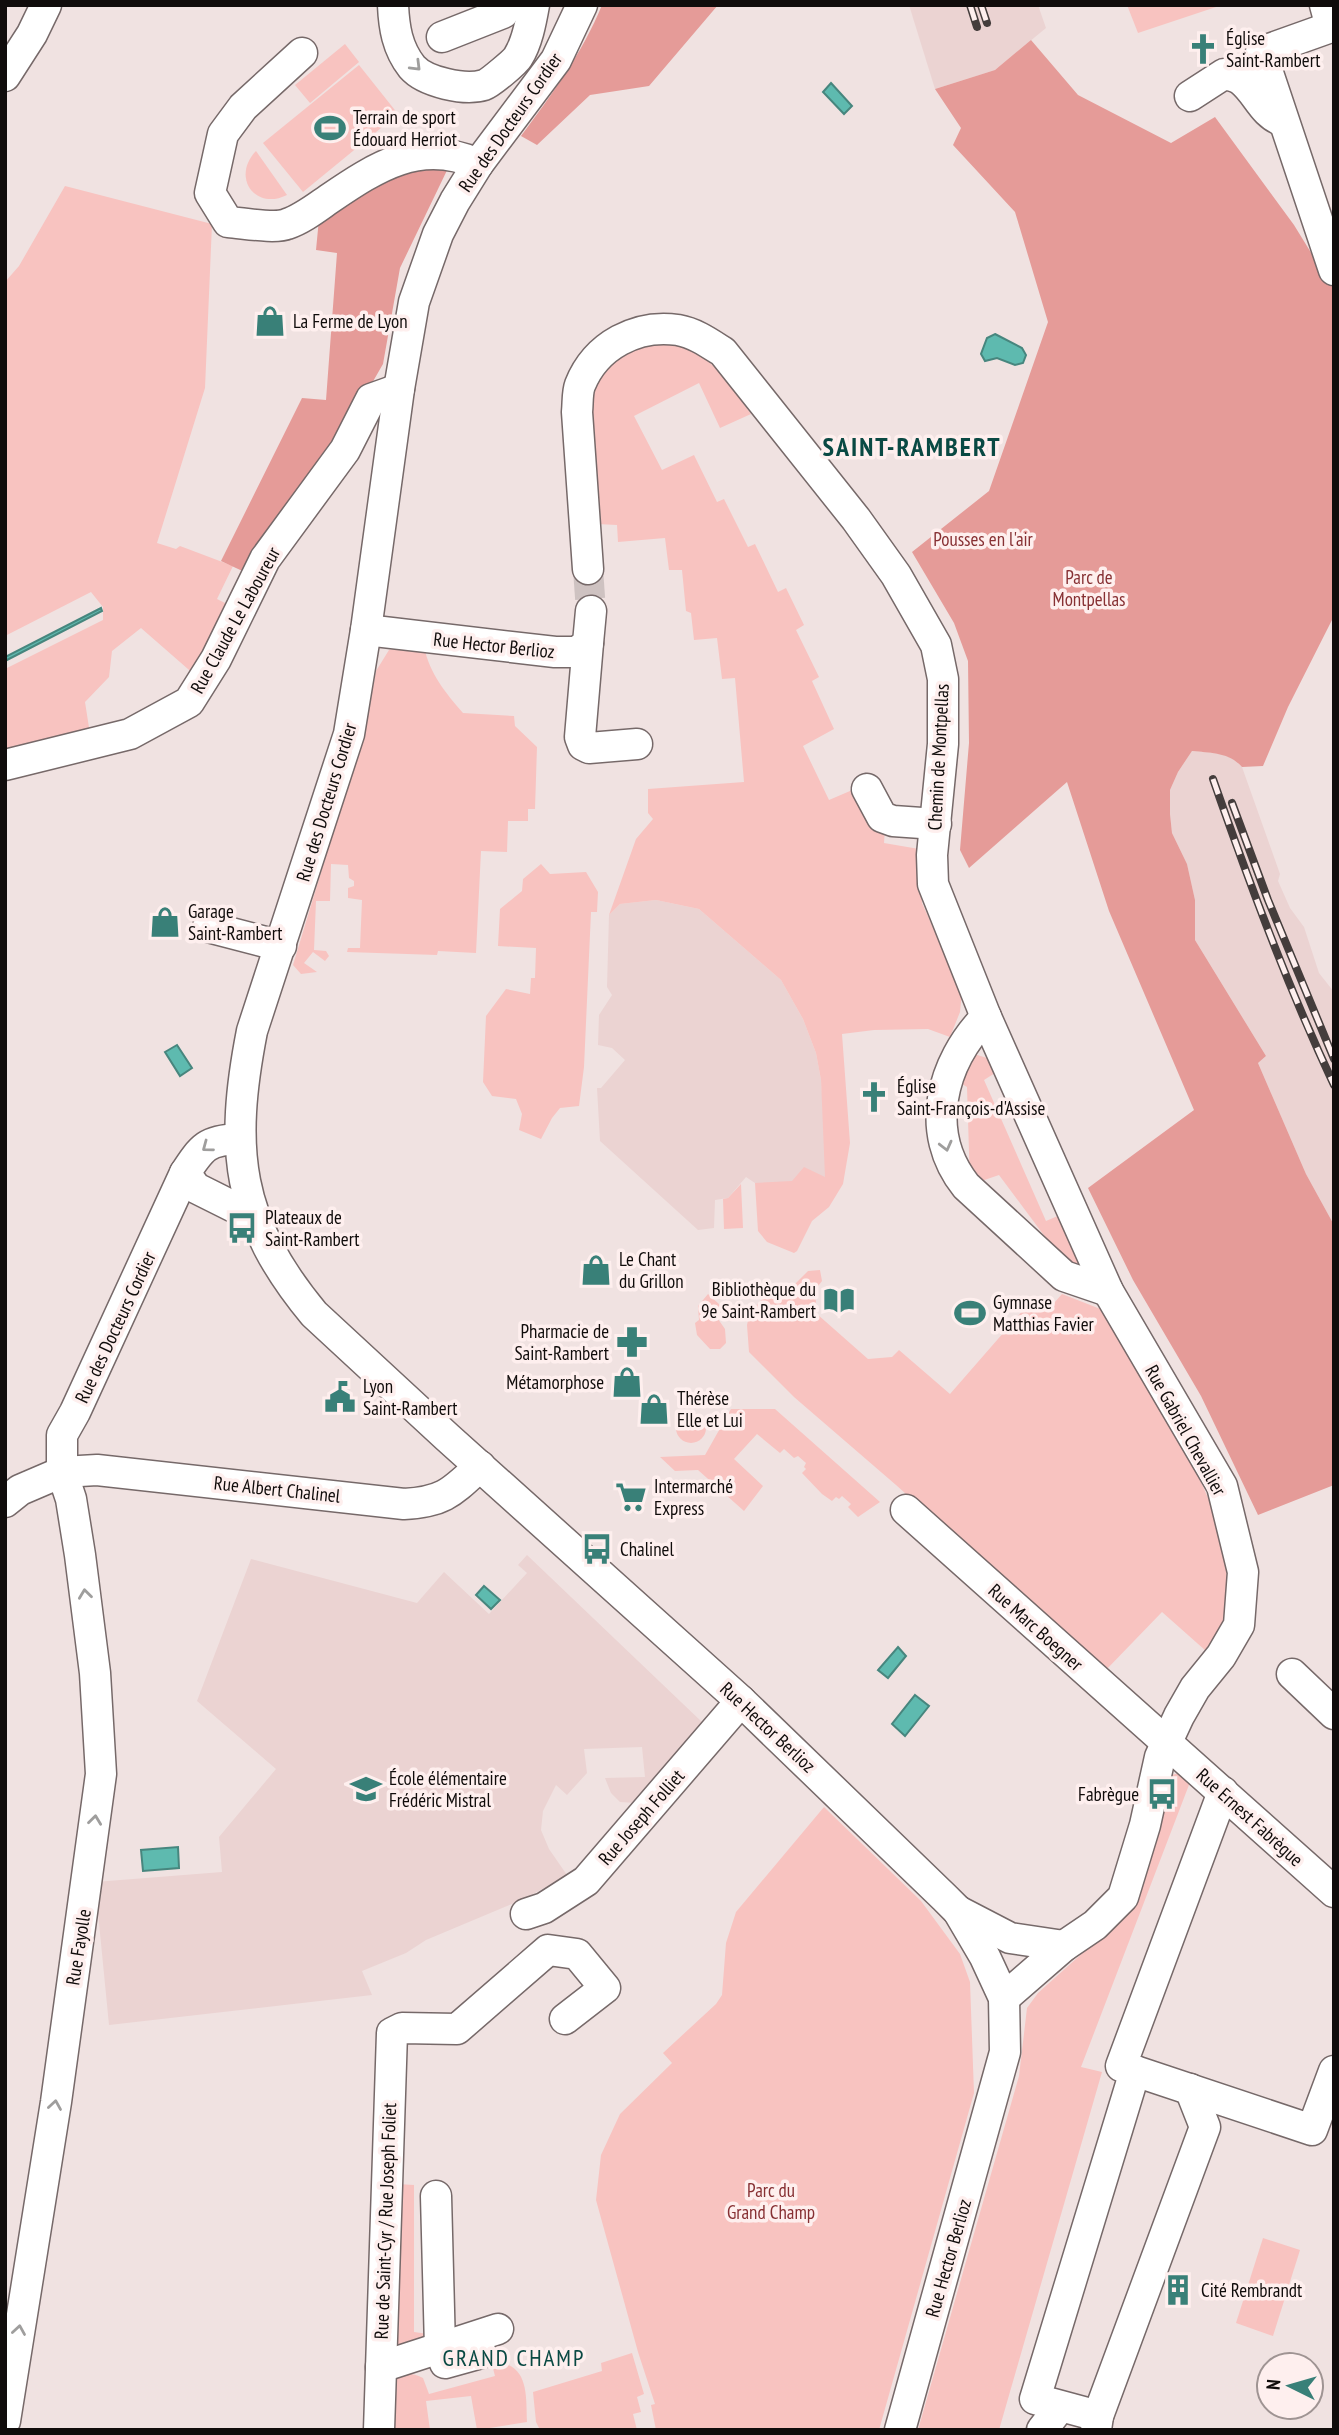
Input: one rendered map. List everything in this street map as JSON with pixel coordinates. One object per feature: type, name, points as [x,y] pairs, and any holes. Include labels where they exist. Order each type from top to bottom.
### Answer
[{"type":"street","points":[[5,76],[32,34],[46,5]]},
{"type":"street","points":[[393,5],[395,35],[413,68],[443,84],[456,85],[485,85],[517,59],[534,5]]},
{"type":"street","points":[[442,37],[503,13],[505,5]]},
{"type":"street","name":"Rue des Docteurs Cordier","points":[[62,1472],[62,1435],[185,1173],[198,1154],[217,1140],[239,1139],[242,1079],[252,1031],[349,734],[414,302],[439,232],[478,164],[556,60],[582,5]]},
{"type":"street","points":[[1325,5],[1331,27],[1261,52],[1283,121],[1329,240],[1334,270]]},
{"type":"street","points":[[302,53],[243,107],[223,134],[210,193],[228,222],[285,226],[365,175],[396,160],[431,153],[461,156],[478,164]]},
{"type":"street","points":[[1190,96],[1224,74],[1240,79],[1267,111],[1283,121]]},
{"type":"street","name":"Chemin de Montpellas","points":[[587,555],[577,412],[580,386],[593,362],[613,343],[633,333],[657,329],[680,331],[701,338],[723,352],[856,519],[896,575],[936,645],[943,679],[943,718],[932,855],[933,884],[986,1017]]},
{"type":"street","name":"Rue Claude Le Laboureur","points":[[5,765],[130,734],[188,702],[216,659],[265,559],[345,450],[371,399],[399,389]]},
{"type":"street","points":[[591,611],[580,737],[583,745],[589,748],[636,744]]},
{"type":"street","name":"Rue Hector Berlioz","points":[[366,630],[555,652],[577,652],[587,643]]},
{"type":"street","points":[[867,789],[882,817],[893,821],[936,824]]},
{"type":"street","points":[[208,927],[281,946]]},
{"type":"street","points":[[986,1017],[973,1030],[944,1087],[941,1107],[943,1144],[953,1169],[966,1186],[1064,1276],[1108,1291]]},
{"type":"street","name":"Rue Gabriel Chevallier","points":[[986,1017],[1108,1291],[1222,1486],[1243,1573],[1239,1625],[1221,1656],[1195,1688],[1160,1757],[1145,1825],[1123,1897],[1095,1925],[1064,1946],[1004,1998]]},
{"type":"street","name":"Rue Hector Berlioz","points":[[239,1139],[242,1172],[254,1217],[292,1287],[314,1314],[741,1701],[958,1911],[991,1970],[1004,1998],[1005,2052],[900,2430]]},
{"type":"street","points":[[185,1173],[196,1188],[254,1217]]},
{"type":"street","name":"Rue Albert Chalinel","points":[[62,1472],[97,1470],[404,1503],[428,1503],[447,1495],[480,1466]]},
{"type":"street","points":[[5,1502],[20,1490],[62,1472]]},
{"type":"street","name":"Rue Fayolle","points":[[5,2421],[56,2102],[101,1774],[95,1673],[80,1555],[71,1499],[62,1472]]},
{"type":"street","name":"Rue Marc Boegner","points":[[906,1510],[1166,1744]]},
{"type":"street","points":[[1292,1674],[1334,1714]]},
{"type":"street","name":"Rue Joseph Folliet","points":[[526,1914],[544,1908],[586,1881],[741,1701]]},
{"type":"street","name":"Rue Ernest Fabrègue","points":[[1166,1744],[1332,1886]]},
{"type":"street","points":[[1223,1792],[1121,2066],[1312,2130],[1334,2071]]},
{"type":"street","points":[[958,1911],[1010,1938],[1064,1946]]},
{"type":"street","name":"Rue Gabriel Chevallier","points":[[991,1970],[1064,1946]]},
{"type":"street","name":"Rue de Saint-Cyr / Rue Joseph Foliet","points":[[379,2430],[392,2033],[402,2028],[457,2029],[548,1951],[577,1954],[605,1988],[565,2019]]},
{"type":"street","points":[[1135,2070],[1035,2399],[1051,2418],[1097,2423],[1205,2127],[1190,2089]]},
{"type":"street","points":[[436,2196],[440,2348],[445,2363],[481,2353]]},
{"type":"street","points":[[381,2367],[498,2329]]},
{"type":"shaded area","points":[[909,5],[1038,5],[1046,28],[995,70],[935,89]]},
{"type":"shaded area","points":[[1192,751],[1222,754],[1236,760],[1242,767],[1280,874],[1278,881],[1290,908],[1304,927],[1319,973],[1334,992],[1334,1225],[1306,1174],[1258,1063],[1266,1056],[1195,940],[1195,900],[1187,864],[1172,833],[1170,814],[1170,790]]},
{"type":"shaded area","points":[[656,900],[699,909],[781,980],[803,1019],[816,1053],[821,1080],[828,1185],[755,1183],[746,1177],[728,1198],[715,1200],[714,1228],[698,1230],[600,1141],[597,1088],[601,1088],[625,1060],[612,1048],[598,1045],[599,1015],[612,995],[607,987],[609,915],[620,904]]},
{"type":"shaded area","name":"École élémentaire Frédéric Mistral","points":[[527,1555],[703,1723],[636,1803],[620,1802],[611,1793],[605,1778],[645,1777],[642,1747],[584,1749],[587,1773],[567,1795],[556,1785],[543,1811],[541,1830],[549,1849],[567,1875],[526,1898],[426,1940],[406,1953],[362,1971],[372,1995],[109,2025],[95,1882],[222,1872],[219,1837],[276,1769],[197,1701],[251,1559],[417,1603],[444,1572],[489,1614],[527,1573],[518,1565]]},
{"type":"green space","points":[[602,5],[718,5],[649,86],[590,95],[537,145],[521,136],[576,57]]},
{"type":"green space","points":[[1127,5],[1222,5],[1138,33]]},
{"type":"green space","points":[[1031,40],[1078,95],[1171,143],[1215,117],[1294,225],[1334,290],[1334,616],[1288,707],[1263,766],[1242,767],[1225,756],[1192,751],[1170,790],[1172,833],[1187,864],[1195,900],[1195,940],[1266,1056],[1258,1063],[1306,1174],[1334,1225],[1334,1485],[1258,1515],[1201,1396],[1133,1280],[1088,1188],[1194,1110],[1109,911],[1067,782],[969,868],[960,850],[969,743],[968,661],[954,623],[912,552],[989,491],[1048,322],[1015,212],[953,145],[961,128],[935,89],[995,70]]},
{"type":"green space","points":[[345,44],[359,62],[310,103],[295,85]]},
{"type":"green space","name":"Terrain de sport Édouard Herriot","points":[[359,65],[398,114],[303,192],[263,143]]},
{"type":"green space","points":[[256,151],[287,195],[265,199],[250,189],[246,181],[246,171]]},
{"type":"green space","points":[[451,162],[400,268],[383,364],[341,437],[251,575],[221,561],[302,398],[326,400],[337,253],[316,250],[319,219],[368,181]]},
{"type":"green space","points":[[65,186],[212,224],[205,388],[157,543],[176,549],[180,546],[233,566],[217,599],[235,608],[196,676],[141,628],[112,651],[109,677],[85,702],[90,734],[5,755],[5,669],[103,620],[103,607],[91,592],[5,636],[5,282],[19,266]]},
{"type":"green space","points":[[659,342],[681,345],[702,356],[721,374],[751,414],[720,428],[699,383],[634,416],[662,470],[694,455],[717,502],[724,499],[748,547],[755,544],[778,592],[786,588],[804,625],[796,630],[819,677],[812,681],[834,729],[803,746],[829,800],[857,788],[885,828],[884,843],[919,849],[922,903],[962,992],[960,1012],[950,1037],[928,1029],[874,1030],[842,1034],[850,1143],[843,1184],[829,1207],[812,1221],[794,1253],[767,1242],[758,1231],[755,1183],[792,1181],[804,1167],[825,1177],[821,1080],[816,1053],[803,1019],[781,980],[699,909],[656,900],[620,904],[609,915],[636,839],[653,819],[648,813],[648,789],[744,782],[735,678],[722,679],[717,638],[694,640],[691,613],[686,611],[682,570],[669,570],[665,538],[618,542],[617,525],[597,524],[589,405],[600,379],[614,361],[633,349]]},
{"type":"green space","points":[[408,646],[424,647],[434,674],[463,713],[514,716],[515,726],[537,747],[535,809],[528,809],[528,821],[508,821],[507,852],[481,851],[476,953],[438,951],[437,955],[347,952],[348,948],[360,948],[362,900],[348,898],[348,888],[354,886],[354,881],[349,878],[348,865],[331,864],[330,901],[316,901],[314,950],[326,951],[329,956],[325,961],[313,952],[304,963],[317,972],[301,974],[293,965],[367,720],[376,671],[389,650]]},
{"type":"green space","points":[[541,864],[550,874],[586,872],[598,892],[597,912],[591,912],[584,1067],[579,1106],[560,1108],[541,1139],[519,1130],[522,1114],[516,1099],[492,1096],[483,1082],[486,1016],[506,989],[530,994],[531,978],[535,978],[536,948],[498,946],[500,909],[522,891],[523,879]]},
{"type":"green space","points":[[974,1054],[987,1058],[995,1073],[984,1080],[1046,1221],[1060,1215],[1084,1273],[1069,1269],[999,1175],[970,1185],[967,1087],[954,1079]]},
{"type":"green space","points":[[741,1184],[743,1228],[724,1229],[723,1199],[728,1198]]},
{"type":"green space","points":[[820,1270],[822,1281],[815,1290],[817,1314],[868,1359],[892,1357],[899,1350],[950,1394],[1032,1300],[1047,1311],[1062,1294],[1103,1310],[1195,1469],[1219,1529],[1226,1561],[1228,1594],[1225,1619],[1206,1651],[1162,1612],[1104,1672],[794,1397],[749,1352],[747,1325],[750,1312],[770,1291],[787,1292],[808,1271]]},
{"type":"green space","points":[[708,1294],[720,1305],[718,1319],[725,1329],[726,1343],[720,1349],[710,1349],[697,1335],[695,1323],[699,1320],[698,1306]]},
{"type":"green space","points":[[731,1409],[775,1409],[880,1502],[858,1517],[848,1507],[851,1504],[842,1496],[832,1501],[822,1494],[802,1473],[806,1469],[806,1463],[798,1456],[794,1458],[784,1449],[780,1453],[757,1434],[734,1459],[763,1486],[744,1511],[698,1470],[675,1471],[660,1457],[705,1455]]},
{"type":"green space","points":[[691,1413],[702,1417],[706,1428],[702,1439],[691,1443],[680,1439],[676,1428],[680,1417]]},
{"type":"green space","points":[[1186,1772],[1192,1777],[1081,2067],[1102,2072],[999,2430],[918,2430],[1019,2076],[1027,2008],[1038,1993],[1116,1923],[1170,1775]]},
{"type":"green space","name":"Parc du Grand Champ","points":[[824,1807],[921,1901],[960,1954],[970,1982],[974,2093],[879,2430],[656,2430],[651,2405],[655,2404],[596,2200],[601,2155],[620,2114],[672,2063],[663,2053],[716,2004],[722,1995],[726,1943],[736,1912]]},
{"type":"green space","points":[[398,2184],[414,2185],[414,2332],[428,2334],[427,2342],[402,2348],[396,2342]]},
{"type":"green space","points":[[1263,2238],[1300,2250],[1273,2336],[1236,2323]]},
{"type":"green space","points":[[632,2353],[644,2394],[637,2397],[641,2412],[633,2414],[637,2430],[540,2430],[536,2422],[533,2392],[602,2371],[601,2363]]},
{"type":"green space","points":[[491,2361],[513,2367],[519,2373],[525,2390],[527,2422],[477,2430],[471,2396],[426,2401],[430,2430],[390,2430],[393,2389],[396,2380],[402,2375],[411,2374],[423,2378],[429,2394],[495,2376]]},
{"type":"water","points":[[831,83],[852,106],[844,114],[823,92]]},
{"type":"water","points":[[995,334],[1022,348],[1026,355],[1023,363],[1015,365],[997,358],[985,361],[981,354],[987,338]]},
{"type":"water","points":[[101,608],[102,611],[5,661],[5,657]]},
{"type":"water","points":[[177,1045],[192,1068],[180,1076],[165,1052]]},
{"type":"water","points":[[484,1586],[500,1600],[491,1609],[476,1595]]},
{"type":"water","points":[[898,1647],[906,1656],[888,1678],[878,1670]]},
{"type":"water","points":[[915,1695],[929,1706],[905,1736],[892,1724]]},
{"type":"water","points":[[178,1847],[179,1868],[143,1871],[141,1850]]},
{"type":"tunnel","points":[[588,569],[591,611]]},
{"type":"railway","points":[[970,5],[977,27]]},
{"type":"railway","points":[[981,5],[987,23]]},
{"type":"railway","points":[[1213,779],[1269,933],[1334,1085]]},
{"type":"railway","points":[[1232,803],[1268,900],[1334,1059]]},
{"type":"place","name":"Église Saint-Rambert","points":[[1203,49]]},
{"type":"place","name":"Terrain de sport Édouard Herriot","points":[[330,128]]},
{"type":"place","name":"La Ferme de Lyon","points":[[270,321]]},
{"type":"place","name":"Garage Saint-Rambert","points":[[165,922]]},
{"type":"place","name":"Église Saint-François-d'Assise","points":[[874,1097]]},
{"type":"place","name":"Plateaux de Saint-Rambert","points":[[242,1228]]},
{"type":"place","name":"Le Chant du Grillon","points":[[596,1270]]},
{"type":"place","name":"Bibliothèque du 9e Saint-Rambert","points":[[839,1300]]},
{"type":"place","name":"Gymnase Matthias Favier","points":[[970,1313]]},
{"type":"place","name":"Pharmacie de Saint-Rambert","points":[[632,1342]]},
{"type":"place","name":"Métamorphose","points":[[627,1382]]},
{"type":"place","name":"Lyon Saint-Rambert","points":[[340,1397]]},
{"type":"place","name":"Thérèse Elle et Lui","points":[[654,1409]]},
{"type":"place","name":"Intermarché Express","points":[[631,1497]]},
{"type":"place","name":"Chalinel","points":[[597,1549]]},
{"type":"place","name":"École élémentaire Frédéric Mistral","points":[[366,1789]]},
{"type":"place","name":"Fabrègue","points":[[1162,1794]]},
{"type":"place","name":"Cité Rembrandt","points":[[1178,2290]]},
{"type":"district","name":"SAINT-RAMBERT","points":[[912,447]]},
{"type":"district","name":"GRAND CHAMP","points":[[514,2358]]},
{"type":"park label","name":"Pousses en l'air","points":[[983,539]]},
{"type":"park label","name":"Parc de Montpellas","points":[[1089,588]]}]
